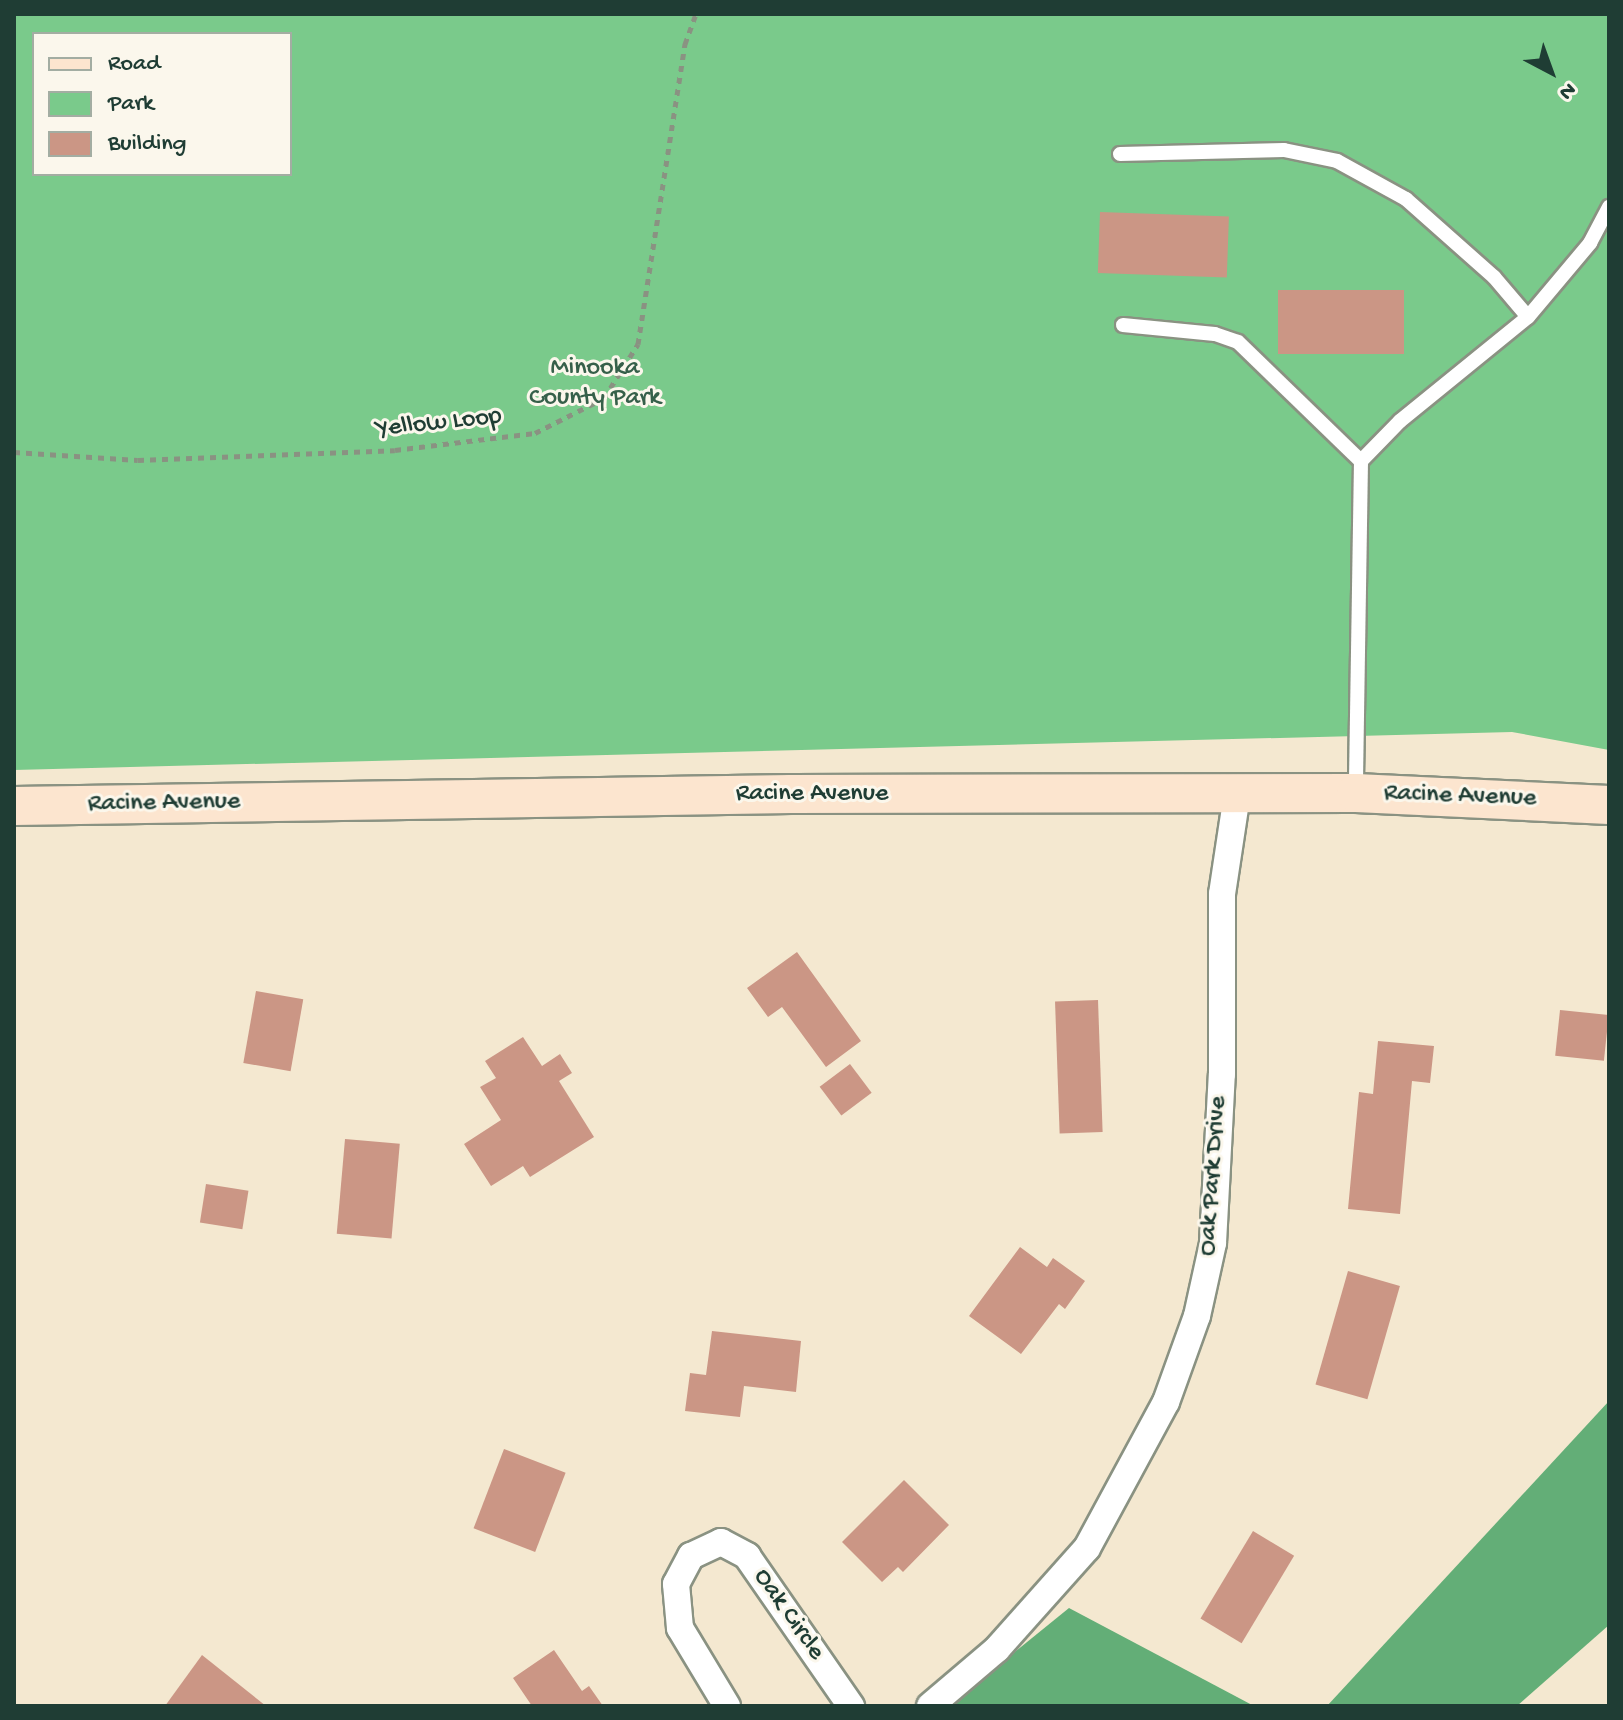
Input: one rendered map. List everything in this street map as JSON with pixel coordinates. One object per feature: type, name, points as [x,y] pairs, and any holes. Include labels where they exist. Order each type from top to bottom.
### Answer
[{"type":"main road","name":"Racine Avenue","points":[[14,806],[791,794],[1356,793],[1609,805]]},
{"type":"street","name":"Oak Park Drive","points":[[930,1706],[997,1649],[1087,1548],[1166,1402],[1197,1316],[1213,1243],[1222,1074],[1222,894],[1237,795]]},
{"type":"street","name":"Oak Circle","points":[[727,1706],[680,1628],[676,1584],[691,1556],[721,1542],[747,1556],[851,1706]]},
{"type":"lane","points":[[1120,154],[1284,150],[1337,161],[1406,199],[1494,277],[1528,317]]},
{"type":"lane","points":[[1356,793],[1361,461],[1400,421],[1528,317],[1590,243],[1609,207]]},
{"type":"lane","points":[[1123,325],[1215,334],[1238,342],[1361,461]]},
{"type":"path","name":"Yellow Loop","points":[[14,452],[138,460],[395,450],[535,433],[604,398],[638,344],[685,44],[696,14]]},
{"type":"green space","name":"Minooka County Park","points":[[14,14],[1609,14],[1609,750],[1512,732],[14,770]]},
{"type":"green space","points":[[1609,1401],[1609,1625],[1517,1706],[1327,1706]]},
{"type":"green space","points":[[1069,1608],[1254,1706],[948,1706]]},
{"type":"building","points":[[1100,212],[1229,217],[1227,277],[1098,273]]},
{"type":"building","points":[[1278,290],[1404,290],[1404,354],[1278,354]]},
{"type":"building","points":[[797,952],[861,1041],[826,1067],[782,1007],[768,1017],[747,988]]},
{"type":"building","points":[[256,991],[303,999],[291,1071],[243,1063]]},
{"type":"building","points":[[1098,1000],[1103,1132],[1060,1133],[1055,1002]]},
{"type":"building","points":[[1560,1010],[1609,1015],[1604,1061],[1555,1056]]},
{"type":"building","points":[[523,1037],[542,1066],[560,1054],[572,1073],[559,1081],[594,1137],[530,1177],[523,1166],[491,1186],[464,1144],[501,1120],[480,1087],[496,1078],[485,1061]]},
{"type":"building","points":[[1378,1041],[1434,1046],[1430,1083],[1412,1081],[1400,1214],[1348,1209],[1359,1092],[1373,1094]]},
{"type":"building","points":[[850,1064],[872,1093],[841,1116],[820,1087]]},
{"type":"building","points":[[345,1139],[400,1144],[392,1238],[337,1234]]},
{"type":"building","points":[[206,1184],[248,1191],[242,1229],[200,1223]]},
{"type":"building","points":[[1020,1247],[1047,1267],[1053,1258],[1085,1281],[1065,1309],[1059,1304],[1021,1354],[969,1316]]},
{"type":"building","points":[[1348,1271],[1400,1286],[1367,1399],[1315,1384]]},
{"type":"building","points":[[712,1331],[801,1341],[796,1392],[744,1386],[740,1417],[685,1411],[690,1373],[706,1375]]},
{"type":"building","points":[[504,1449],[566,1473],[535,1552],[474,1528]]},
{"type":"building","points":[[904,1480],[949,1525],[903,1572],[898,1567],[882,1582],[842,1542]]},
{"type":"building","points":[[1253,1531],[1294,1556],[1242,1643],[1200,1618]]},
{"type":"building","points":[[554,1650],[582,1691],[589,1686],[603,1706],[532,1706],[513,1678]]},
{"type":"building","points":[[202,1655],[266,1706],[165,1706]]}]
